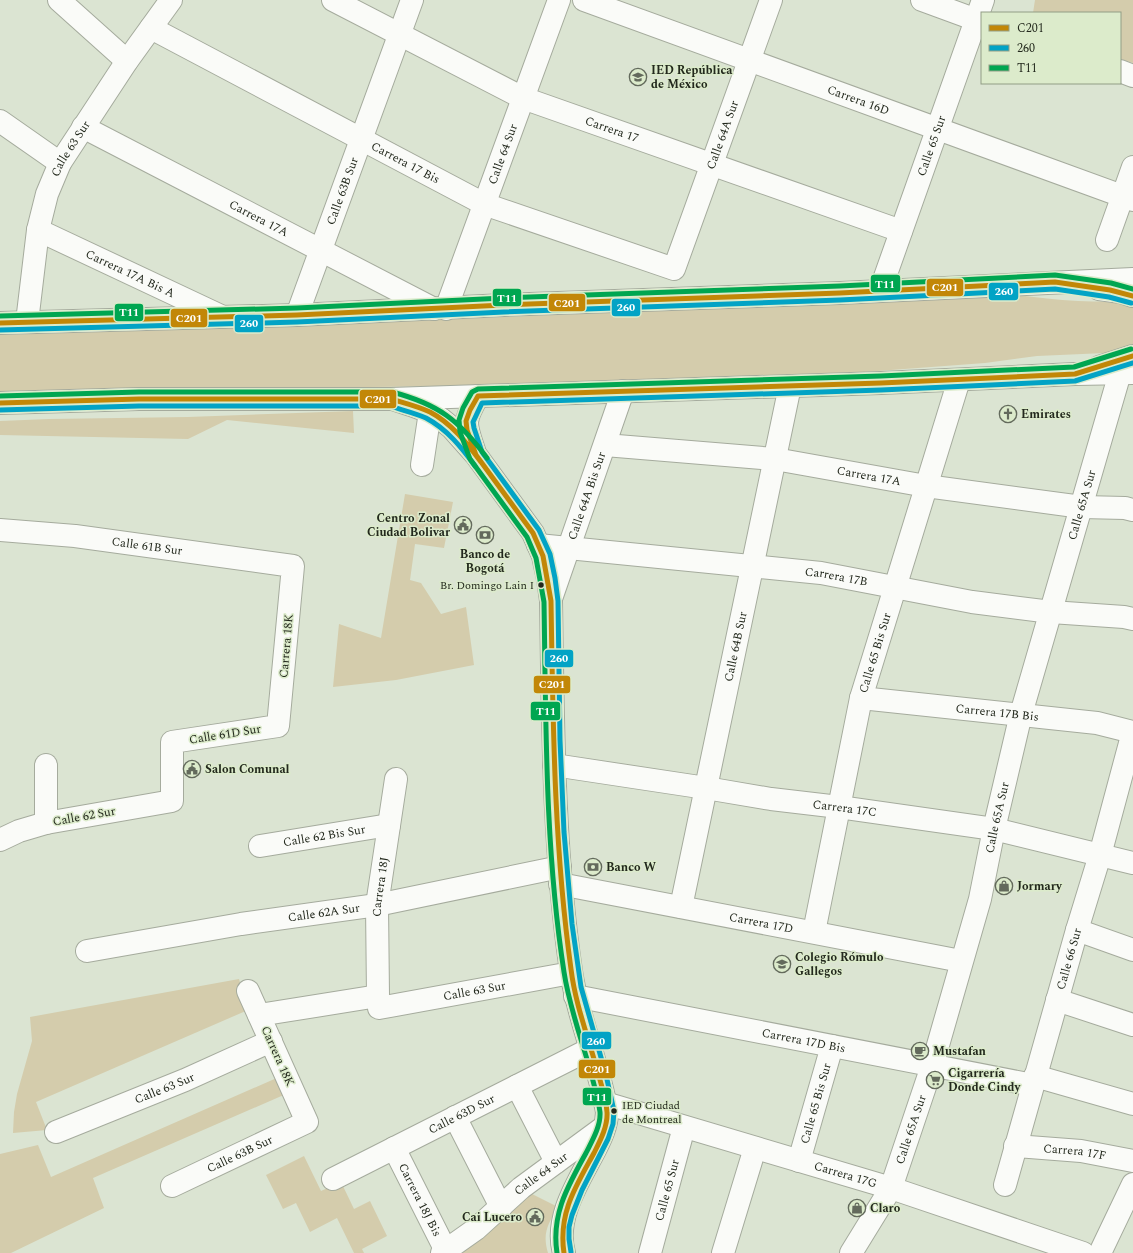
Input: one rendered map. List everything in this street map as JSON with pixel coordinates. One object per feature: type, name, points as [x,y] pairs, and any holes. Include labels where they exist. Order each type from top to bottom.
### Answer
[{"type":"main road","points":[[59,0],[127,61]]},
{"type":"main road","name":"Calle 63 Sur","points":[[27,322],[38,230],[47,194],[60,163],[127,61],[171,0]]},
{"type":"main road","name":"Carrera 17","points":[[333,0],[523,98],[901,231]]},
{"type":"main road","name":"Calle 63B Sur","points":[[297,315],[412,0]]},
{"type":"main road","name":"Calle 64 Sur","points":[[440,309],[484,204],[559,0]]},
{"type":"main road","name":"Carrera 16D","points":[[584,0],[1128,198]]},
{"type":"main road","name":"Calle 64A Sur","points":[[674,269],[771,0]]},
{"type":"main road","points":[[922,0],[980,14]]},
{"type":"main road","name":"Calle 65 Sur","points":[[880,291],[937,129],[980,14]]},
{"type":"main road","name":"Carrera 17 Bis","points":[[151,28],[484,204],[674,269]]},
{"type":"main road","points":[[1121,71],[1133,76]]},
{"type":"main road","points":[[0,121],[60,163]]},
{"type":"main road","name":"Carrera 17A","points":[[83,127],[321,251],[440,309]]},
{"type":"main road","points":[[1107,240],[1128,198],[1133,167]]},
{"type":"main road","name":"Carrera 17A Bis A","points":[[38,230],[222,317]]},
{"type":"main road","points":[[0,323],[297,315],[1133,279]]},
{"type":"main road","points":[[1055,282],[1110,290],[1133,296]]},
{"type":"main road","points":[[0,403],[139,399],[391,399],[959,380],[1075,374],[1129,368]]},
{"type":"main road","name":"Calle 65A Sur","points":[[857,1250],[891,1188],[932,1066],[980,899],[994,830],[1021,714],[1082,507],[1129,368]]},
{"type":"main road","name":"Calle 65 Bis Sur","points":[[814,932],[861,698],[959,380]]},
{"type":"main road","name":"Calle 64B Sur","points":[[681,907],[790,386]]},
{"type":"main road","name":"Calle 64A Bis Sur","points":[[551,601],[623,391]]},
{"type":"main road","points":[[476,455],[467,430],[466,421],[478,396]]},
{"type":"main road","points":[[391,399],[430,412],[452,428],[476,455],[534,533],[546,568],[551,601],[554,765],[560,876],[575,996],[605,1103],[607,1117],[602,1135],[567,1206],[562,1228],[564,1253]]},
{"type":"main road","points":[[422,465],[430,412]]},
{"type":"main road","name":"Carrera 17A","points":[[605,444],[775,459],[926,486],[1082,507],[1125,508],[1133,510]]},
{"type":"main road","name":"Calle 61B Sur","points":[[0,530],[75,536],[293,566]]},
{"type":"main road","name":"Carrera 17B","points":[[538,545],[821,574],[972,602],[1051,612],[1124,617],[1133,619]]},
{"type":"main road","name":"Carrera 18K","points":[[278,726],[293,566]]},
{"type":"main road","name":"Carrera 17B Bis","points":[[861,698],[1097,723],[1133,732]]},
{"type":"main road","name":"Calle 61D Sur","points":[[172,801],[172,742],[278,726]]},
{"type":"main road","name":"Calle 66 Sur","points":[[1005,1185],[1077,930],[1127,775],[1133,732]]},
{"type":"main road","name":"Carrera 17C","points":[[554,765],[771,799],[838,807],[994,830],[1133,863]]},
{"type":"main road","points":[[46,766],[46,823]]},
{"type":"main road","name":"Carrera 18J","points":[[378,1002],[377,905],[396,779]]},
{"type":"main road","name":"Calle 62 Sur","points":[[0,840],[19,831],[46,823],[172,801]]},
{"type":"main road","name":"Calle 62 Bis Sur","points":[[260,846],[389,825]]},
{"type":"main road","name":"Calle 62A Sur","points":[[87,951],[241,924],[377,905],[560,876]]},
{"type":"main road","name":"Carrera 17D","points":[[560,876],[681,907],[962,961]]},
{"type":"main road","points":[[1077,930],[1133,950]]},
{"type":"main road","name":"Calle 63 Sur","points":[[259,1015],[378,1002],[571,972]]},
{"type":"main road","name":"Carrera 18K","points":[[248,990],[307,1122]]},
{"type":"main road","name":"Carrera 17D Bis","points":[[575,996],[932,1066],[1034,1081],[1133,1104]]},
{"type":"main road","points":[[1057,1000],[1133,1025]]},
{"type":"main road","name":"Calle 63 Sur","points":[[56,1132],[185,1080],[271,1041]]},
{"type":"main road","name":"Calle 65 Bis Sur","points":[[799,1161],[832,1046]]},
{"type":"main road","name":"Calle 63D Sur","points":[[333,1179],[590,1049]]},
{"type":"main road","points":[[517,1086],[556,1162]]},
{"type":"main road","name":"Carrera 17G","points":[[605,1103],[891,1188],[1083,1253]]},
{"type":"main road","points":[[455,1117],[501,1207]]},
{"type":"main road","name":"Calle 63B Sur","points":[[172,1186],[307,1122]]},
{"type":"main road","name":"Calle 64 Sur","points":[[444,1252],[476,1229],[522,1188],[604,1127]]},
{"type":"main road","name":"Calle 65 Sur","points":[[650,1253],[684,1127]]},
{"type":"main road","name":"Carrera 17F","points":[[1016,1146],[1081,1151],[1133,1161]]},
{"type":"main road","name":"Carrera 18J Bis","points":[[394,1148],[444,1252]]},
{"type":"main road","points":[[723,1253],[755,1148]]},
{"type":"main road","points":[[1100,1253],[1133,1184]]},
{"type":"shaded area","points":[[1035,0],[1133,0],[1133,63],[1121,59],[1121,12],[1033,12]]},
{"type":"shaded area","points":[[1010,294],[1061,300],[1106,302],[1126,305],[1133,308],[1133,348],[1105,353],[1037,356],[985,363],[864,372],[462,386],[0,391],[0,335],[227,328],[727,308],[959,295]]},
{"type":"shaded area","points":[[353,411],[354,433],[227,420],[188,439],[0,435],[0,421],[188,417]]},
{"type":"shaded area","points":[[405,494],[453,502],[444,548],[415,544],[410,580],[421,583],[441,614],[466,607],[474,665],[396,680],[333,687],[339,624],[381,638]]},
{"type":"shaded area","points":[[239,979],[248,1010],[36,1102],[47,1130],[13,1133],[17,1094],[32,1041],[30,1017]]},
{"type":"shaded area","points":[[279,1077],[286,1094],[93,1178],[104,1208],[11,1253],[0,1253],[0,1154],[38,1145],[51,1177]]},
{"type":"shaded area","points":[[304,1156],[321,1191],[341,1182],[354,1209],[370,1201],[387,1236],[362,1249],[364,1253],[354,1253],[337,1218],[310,1232],[296,1203],[283,1209],[266,1175]]},
{"type":"shaded area","points":[[530,1193],[558,1207],[547,1229],[546,1246],[548,1253],[458,1253]]},
{"type":"transit line","name":"T11","points":[[0,316],[297,308],[504,298],[840,286],[1055,275],[1111,283],[1133,289]]},
{"type":"transit line","name":"C201","points":[[0,323],[297,315],[504,305],[840,293],[1055,282],[1110,290],[1133,296]]},
{"type":"transit line","name":"260","points":[[0,330],[297,322],[504,312],[840,300],[1055,289],[1109,297],[1131,303]]},
{"type":"transit line","name":"T11","points":[[557,1253],[556,1226],[562,1201],[596,1133],[600,1112],[594,1083],[569,996],[564,972],[558,926],[550,834],[546,741],[544,602],[536,558],[527,537],[470,459],[460,432],[459,420],[463,408],[472,392],[478,389],[881,376],[1074,367],[1131,349]]},
{"type":"transit line","name":"C201","points":[[564,1253],[563,1239],[566,1212],[575,1189],[601,1138],[605,1128],[607,1112],[603,1089],[575,994],[565,923],[555,785],[551,601],[543,556],[533,533],[476,455],[467,430],[466,421],[478,396],[881,383],[1075,374],[1133,356]]},
{"type":"transit line","name":"260","points":[[571,1252],[569,1227],[572,1215],[582,1190],[608,1139],[613,1124],[614,1111],[606,1075],[581,987],[572,924],[564,832],[560,740],[558,601],[555,578],[550,554],[539,530],[482,452],[473,422],[482,403],[881,390],[1075,381],[1133,363]]},
{"type":"transit line","name":"T11","points":[[0,396],[139,392],[392,392],[422,402],[446,415],[467,433],[487,458]]},
{"type":"transit line","name":"C201","points":[[0,403],[139,399],[391,399],[420,408],[438,417],[458,434],[481,462]]},
{"type":"transit line","name":"260","points":[[0,410],[139,406],[390,406],[422,416],[434,422],[454,439],[475,466]]},
{"type":"place","name":"IED República de México","points":[[638,77]]},
{"type":"place","name":"Emirates","points":[[1008,414]]},
{"type":"place","name":"Centro Zonal Ciudad Bolivar","points":[[463,525]]},
{"type":"place","name":"Banco de Bogotá","points":[[485,535]]},
{"type":"place","name":"Br. Domingo Lain I","points":[[541,585]]},
{"type":"place","name":"Salon Comunal","points":[[192,769]]},
{"type":"place","name":"Banco W","points":[[593,867]]},
{"type":"place","name":"Jormary","points":[[1004,886]]},
{"type":"place","name":"Colegio Rómulo Gallegos","points":[[782,964]]},
{"type":"place","name":"Mustafan","points":[[920,1051]]},
{"type":"place","name":"Cigarrería Donde Cindy","points":[[935,1080]]},
{"type":"place","name":"IED Ciudad de Montreal","points":[[614,1111]]},
{"type":"place","name":"Claro","points":[[857,1208]]},
{"type":"place","name":"Cai Lucero","points":[[535,1217]]}]
